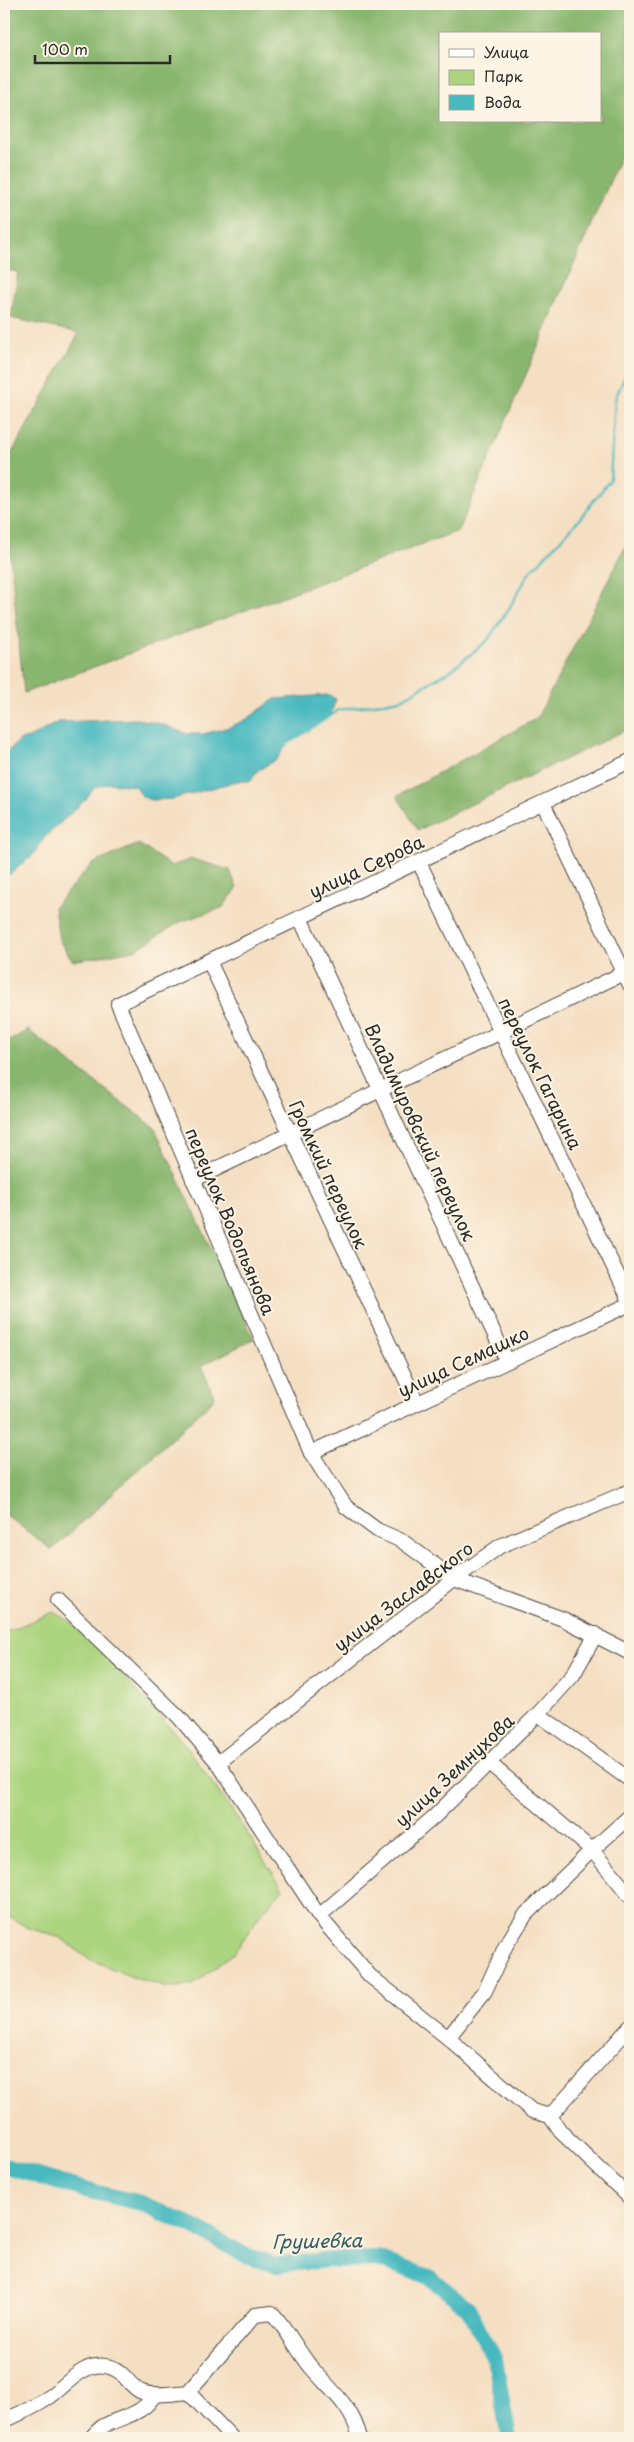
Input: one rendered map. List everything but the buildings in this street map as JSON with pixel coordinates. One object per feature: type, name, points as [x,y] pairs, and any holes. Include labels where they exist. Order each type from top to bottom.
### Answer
[{"type":"street","name":"улица Серова","points":[[118,1004],[630,761]]},
{"type":"street","points":[[193,1180],[501,1033],[628,976],[543,803]]},
{"type":"street","name":"переулок Гагарина","points":[[419,862],[630,1303]]},
{"type":"street","name":"Владимировский переулок","points":[[300,918],[507,1361]]},
{"type":"street","name":"Громкий переулок","points":[[209,961],[417,1403]]},
{"type":"street","name":"переулок Водопьянова","points":[[118,1004],[311,1453],[346,1507],[377,1530],[402,1541],[454,1579],[563,1619],[596,1634],[630,1653]]},
{"type":"street","name":"улица Семашко","points":[[311,1453],[630,1303]]},
{"type":"street","name":"улица Заславского","points":[[218,1763],[454,1579],[500,1546],[630,1492]]},
{"type":"street","points":[[58,1600],[179,1717],[218,1763],[319,1916],[370,1976],[448,2038],[532,2111],[550,2116],[561,2132],[630,2198]]},
{"type":"street","name":"улица Земнухова","points":[[319,1916],[434,1816],[538,1714],[573,1675],[596,1634]]},
{"type":"street","points":[[538,1714],[630,1780]]},
{"type":"street","points":[[489,1763],[592,1850],[630,1896]]},
{"type":"street","points":[[448,2038],[485,1991],[506,1944],[526,1914],[630,1816]]},
{"type":"street","points":[[550,2116],[630,2027]]},
{"type":"street","points":[[4,2420],[24,2412],[52,2395],[66,2382],[93,2366],[105,2366],[120,2370],[141,2392],[155,2394],[188,2392],[255,2315],[272,2313],[287,2330],[311,2367],[338,2395],[354,2422],[360,2438]]},
{"type":"street","points":[[188,2392],[232,2438]]},
{"type":"street","points":[[90,2438],[102,2428],[129,2417],[149,2405],[155,2394]]},
{"type":"green space","points":[[4,4],[630,4],[630,135],[458,531],[24,693],[4,496],[4,467],[79,333],[11,318],[18,272],[4,270]]},
{"type":"green space","points":[[630,538],[630,728],[418,830],[397,796],[537,718]]},
{"type":"green space","points":[[139,844],[171,866],[192,859],[230,870],[237,889],[222,908],[180,922],[135,950],[73,961],[59,940],[54,907],[92,864]]},
{"type":"green space","points":[[28,1030],[154,1127],[254,1339],[201,1366],[215,1398],[52,1550],[4,1514],[4,1044]]},
{"type":"green space","points":[[53,1612],[75,1625],[101,1651],[183,1742],[236,1816],[283,1889],[259,1916],[235,1952],[193,1985],[168,1988],[132,1977],[87,1958],[61,1938],[28,1928],[4,1913],[4,1633]]},
{"type":"water","points":[[327,695],[336,699],[330,716],[286,745],[277,759],[257,771],[251,781],[237,781],[173,799],[151,800],[143,797],[135,786],[110,783],[95,787],[85,800],[44,838],[33,855],[4,879],[4,755],[20,740],[29,738],[58,722],[137,719],[161,724],[187,734],[203,734],[230,727],[247,719],[275,699]]},
{"type":"waterway","points":[[283,747],[339,710],[400,700],[451,670],[487,641],[510,607],[529,573],[577,522],[610,480],[615,399],[630,365]]},
{"type":"waterway","name":"Грушевка","points":[[4,2166],[85,2190],[141,2203],[196,2228],[245,2255],[276,2265],[326,2260],[378,2259],[429,2277],[468,2308],[495,2360],[509,2438]]}]
